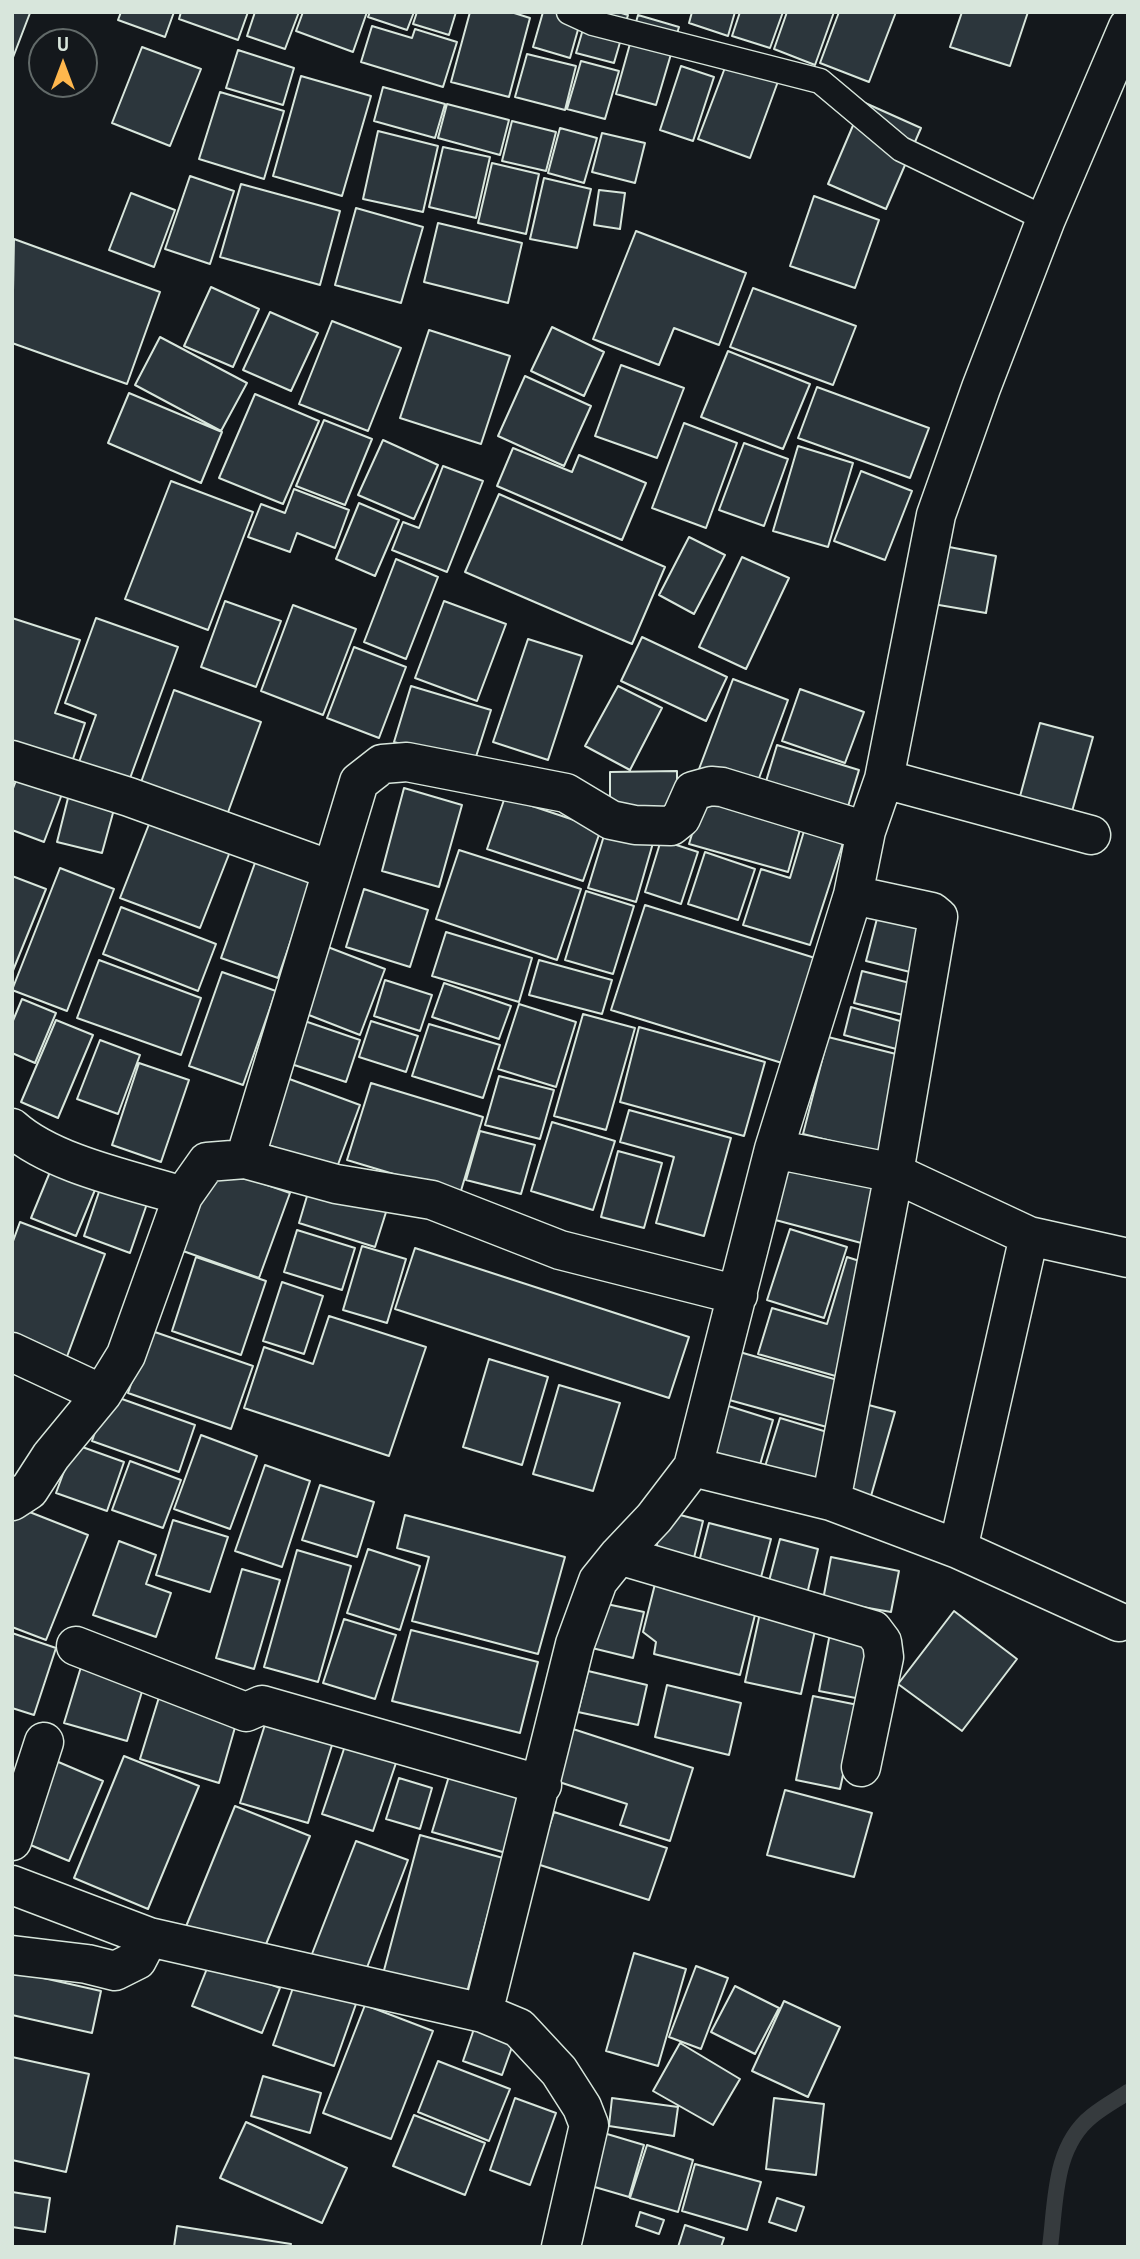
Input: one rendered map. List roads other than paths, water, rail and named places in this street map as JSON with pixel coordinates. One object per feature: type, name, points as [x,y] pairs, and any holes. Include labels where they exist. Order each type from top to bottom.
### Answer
[{"type":"street","points":[[484,2013],[575,1644],[598,1581],[654,1518],[693,1467],[774,1149],[853,895],[866,831],[884,779],[936,515],[1046,219],[1128,27]]},
{"type":"street","points":[[12,760],[129,797],[331,870]]},
{"type":"street","points":[[245,1159],[359,782],[382,764],[407,762],[566,793],[611,820],[635,825],[671,826],[681,818],[693,791],[711,786],[722,787],[866,831]]},
{"type":"street","points":[[884,779],[1091,835]]},
{"type":"street","points":[[831,1501],[894,1173],[938,917],[932,912],[853,895]]},
{"type":"street","points":[[12,1128],[24,1138],[71,1161],[183,1196]]},
{"type":"street","points":[[774,1149],[894,1173],[1029,1236],[1128,1258]]},
{"type":"street","points":[[12,1501],[29,1490],[51,1456],[102,1394],[126,1355],[183,1196],[207,1162],[245,1159],[336,1184],[432,1200],[560,1250],[738,1295]]},
{"type":"street","points":[[958,1549],[1029,1236]]},
{"type":"street","points":[[12,1352],[102,1394]]},
{"type":"street","points":[[693,1467],[831,1501],[958,1549],[1119,1622]]},
{"type":"street","points":[[619,1555],[873,1630],[882,1642],[884,1657],[861,1767]]},
{"type":"street","points":[[76,1646],[246,1713],[262,1705],[542,1785]]},
{"type":"street","points":[[12,1841],[44,1742]]},
{"type":"street","points":[[12,1885],[149,1937],[484,2013],[519,2028],[559,2071],[582,2107],[589,2125],[561,2247]]},
{"type":"street","points":[[12,1955],[87,1964],[115,1971],[138,1960],[149,1937]]},
{"type":"lane","points":[[569,12],[593,23],[820,81],[901,149],[1046,219]]},
{"type":"waterway","points":[[1050,2247],[1059,2176],[1070,2143],[1092,2116],[1128,2092]]}]
